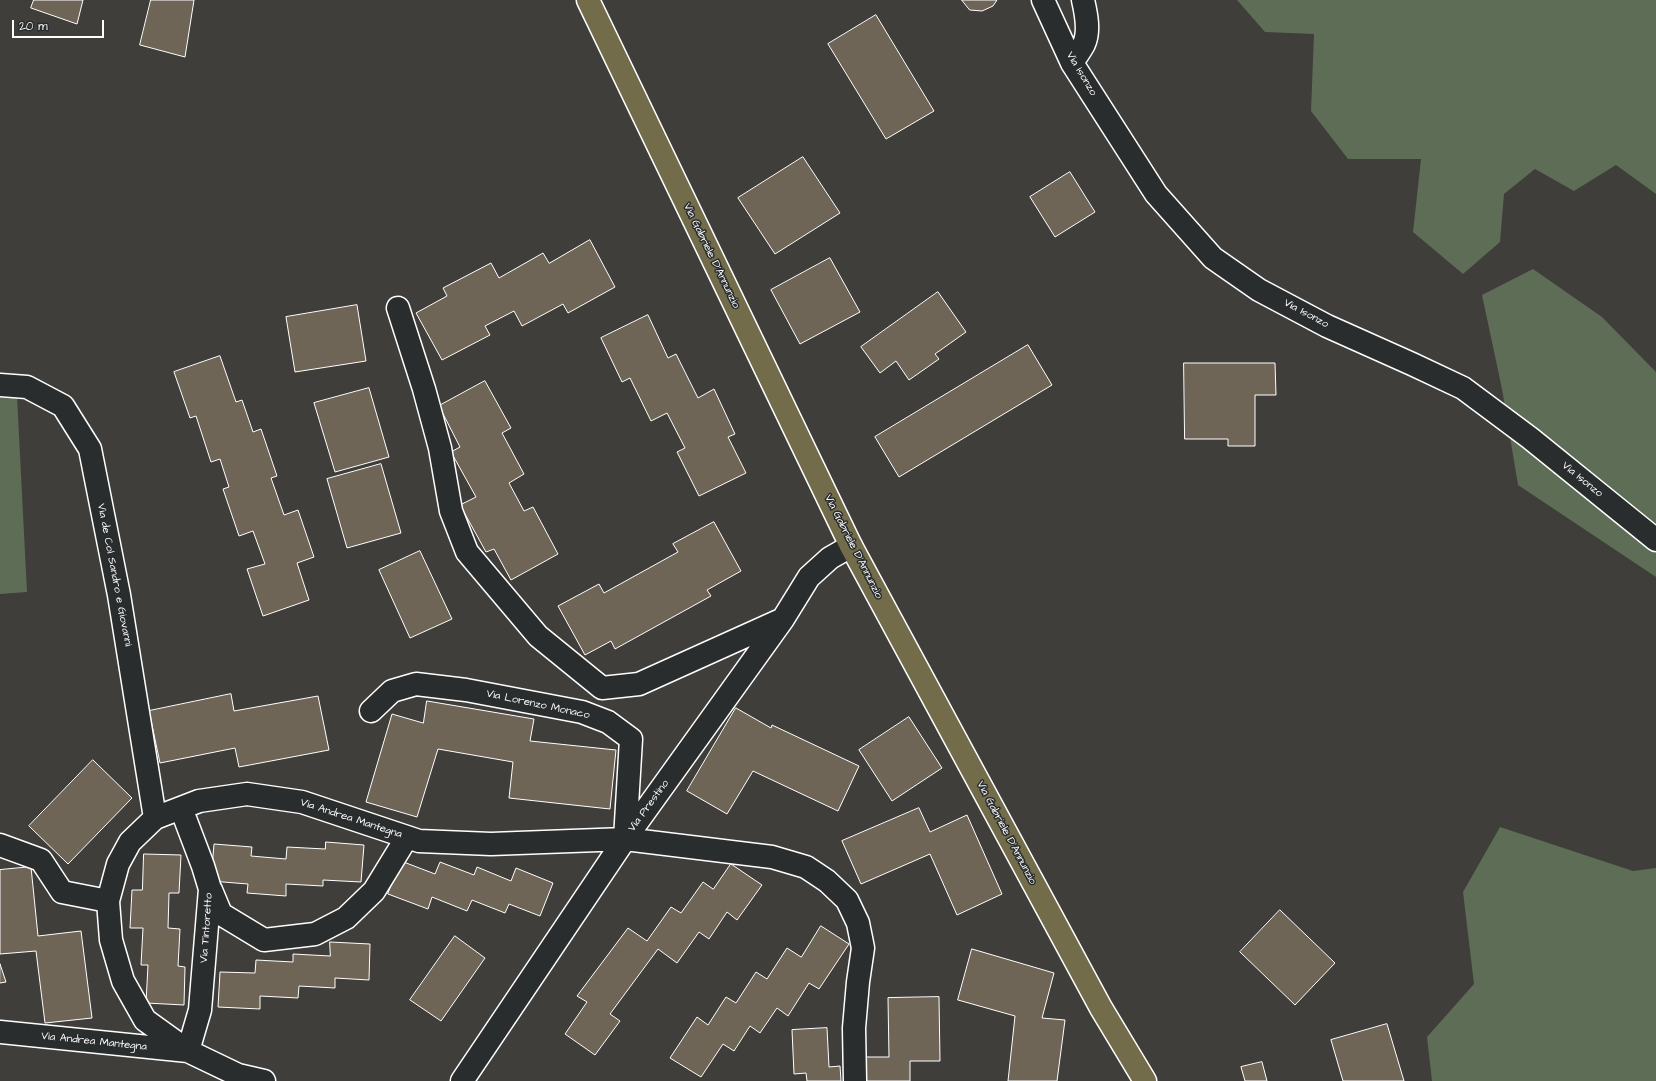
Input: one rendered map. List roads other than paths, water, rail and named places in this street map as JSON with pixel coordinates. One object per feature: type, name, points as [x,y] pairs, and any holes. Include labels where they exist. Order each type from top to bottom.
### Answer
[{"type":"main road","name":"Via Gabriele D'Annunzio","points":[[588,0],[851,546],[1101,1008],[1145,1081]]},
{"type":"street","name":"Via Isonzo","points":[[1043,0],[1072,63],[1156,194],[1213,258],[1259,290],[1327,326],[1463,388],[1530,438],[1656,540]]},
{"type":"street","points":[[1072,63],[1085,43],[1087,30],[1086,12],[1083,0]]},
{"type":"street","points":[[398,308],[424,388],[440,448],[451,511],[467,552],[538,636],[602,688],[639,684],[782,619]]},
{"type":"street","name":"Via de Col Sandro e Giovanni","points":[[0,385],[27,387],[63,406],[90,448],[120,595],[155,818]]},
{"type":"street","name":"Via Prestino","points":[[462,1081],[625,839],[782,619],[809,577],[830,558],[851,546]]},
{"type":"street","name":"Via Lorenzo Monaco","points":[[371,711],[392,691],[416,684],[466,690],[582,712],[608,722],[631,739],[625,839]]},
{"type":"street","name":"Via Andrea Mantegna","points":[[264,1081],[238,1075],[188,1051],[144,1020],[123,981],[111,940],[108,901],[118,864],[130,842],[155,818],[198,801],[247,794],[302,802],[419,841],[491,844],[625,839],[772,857],[806,867],[827,881],[847,900],[858,923],[863,948],[854,1028],[855,1081]]},
{"type":"street","name":"Via Tintoretto","points":[[181,808],[210,889],[200,1010],[188,1051]]},
{"type":"street","points":[[210,889],[221,914],[264,940],[315,934],[346,918],[374,891],[407,837]]},
{"type":"street","points":[[0,845],[41,860],[62,892],[108,901]]},
{"type":"street","name":"Via Andrea Mantegna","points":[[0,1032],[188,1051]]}]
